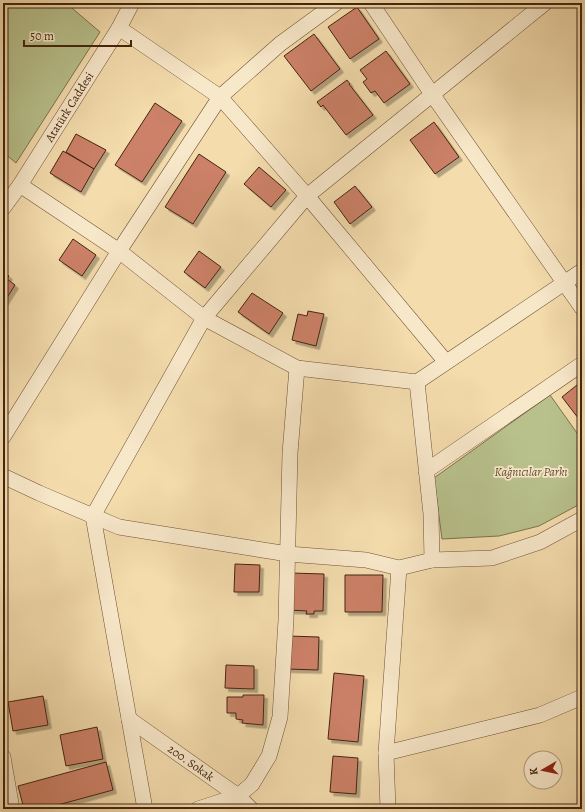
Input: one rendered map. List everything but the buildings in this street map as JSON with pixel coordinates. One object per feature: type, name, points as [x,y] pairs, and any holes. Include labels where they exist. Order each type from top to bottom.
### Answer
[{"type":"street","name":"Atatürk Caddesi","points":[[3,208],[20,185],[119,28],[132,3]]},
{"type":"street","points":[[3,437],[119,251],[220,97],[280,44],[336,3]]},
{"type":"street","points":[[371,3],[432,94],[582,308]]},
{"type":"street","points":[[144,809],[93,516],[204,318],[306,196],[545,3]]},
{"type":"street","points":[[119,28],[220,97],[446,362]]},
{"type":"street","points":[[20,185],[119,251],[204,318],[297,368],[417,382],[582,271]]},
{"type":"street","points":[[426,471],[582,364]]},
{"type":"street","points":[[198,809],[238,796],[252,784],[269,756],[280,717],[288,554],[290,453],[297,368]]},
{"type":"street","points":[[417,382],[431,514],[432,560]]},
{"type":"street","points":[[3,476],[119,527],[288,554],[366,560],[399,568],[432,560],[492,558],[540,542],[582,519]]},
{"type":"street","points":[[388,809],[386,753],[399,568]]},
{"type":"street","points":[[386,753],[540,715],[582,697]]},
{"type":"street","name":"200. Sokak","points":[[129,719],[238,796],[251,809]]},
{"type":"street","points":[[3,757],[12,809]]},
{"type":"green space","points":[[3,3],[66,3],[100,32],[16,163],[3,152]]},
{"type":"green space","name":"Kağnıcılar Parkı","points":[[550,395],[582,440],[582,503],[539,526],[499,536],[442,539],[434,478]]}]
